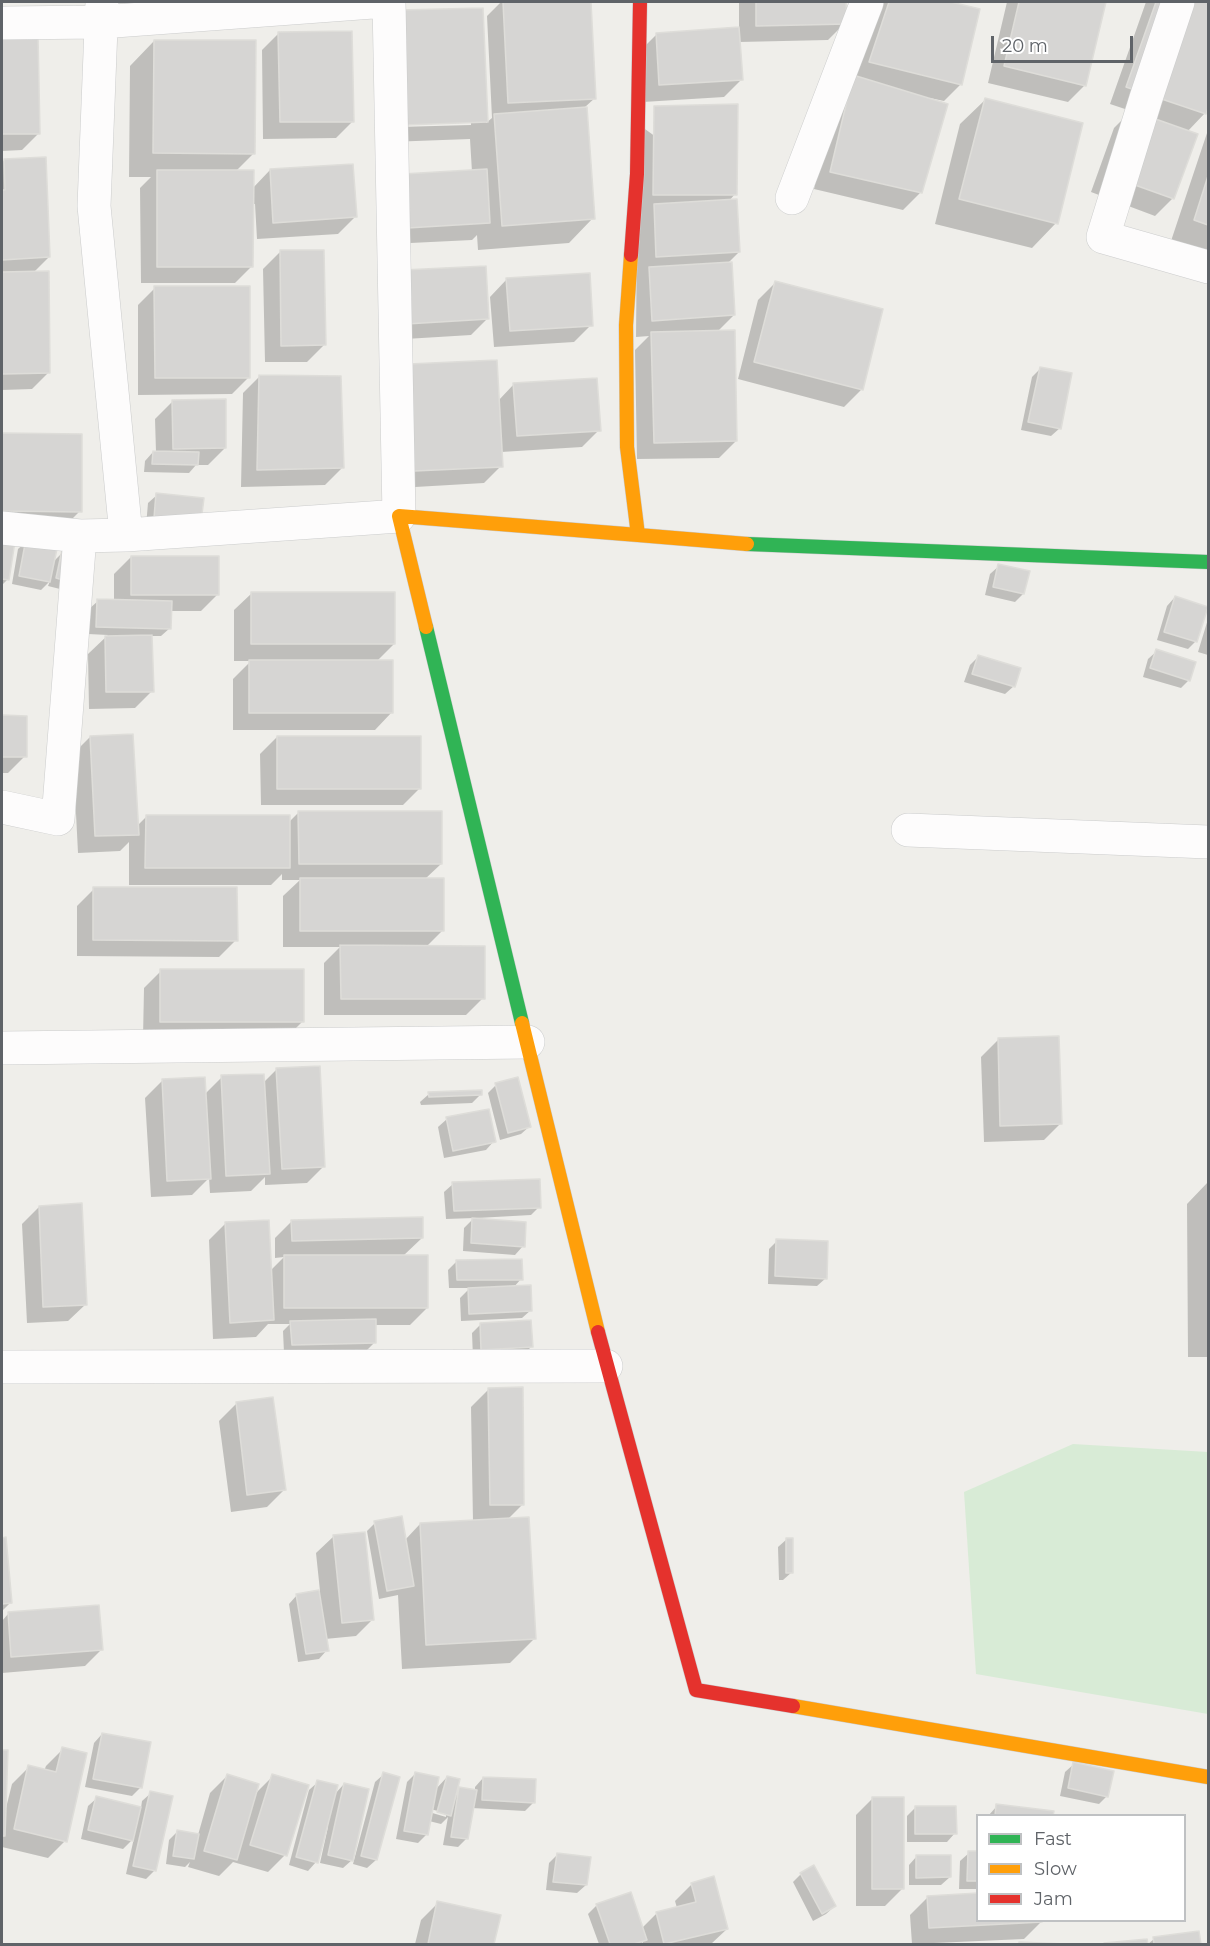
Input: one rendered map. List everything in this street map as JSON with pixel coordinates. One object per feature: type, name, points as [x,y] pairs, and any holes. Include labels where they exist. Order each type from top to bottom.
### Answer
[{"type":"street","points":[[2,23],[101,12],[373,2]]},
{"type":"street","points":[[389,2],[399,516],[606,1366],[696,1690],[1209,1777]]},
{"type":"street","points":[[638,536],[627,447],[626,325],[637,174],[640,2]]},
{"type":"street","points":[[792,198],[867,2]]},
{"type":"street","points":[[1178,2],[1103,237],[1209,267]]},
{"type":"street","points":[[101,12],[94,206],[126,535]]},
{"type":"street","points":[[2,528],[80,536],[126,535],[399,516],[758,545],[1209,562]]},
{"type":"street","points":[[2,807],[58,819],[80,536]]},
{"type":"street","points":[[908,830],[1209,842]]},
{"type":"street","points":[[2,1048],[528,1042]]},
{"type":"street","points":[[2,1367],[606,1366]]},
{"type":"green space","points":[[1073,1444],[1208,1452],[1208,1714],[976,1674],[964,1492]]},
{"type":"building","points":[[503,2],[591,2],[596,99],[508,103]]},
{"type":"building","points":[[756,2],[846,2],[847,24],[756,26]]},
{"type":"building","points":[[889,2],[951,2],[980,9],[962,85],[869,62]]},
{"type":"building","points":[[1019,2],[1106,2],[1086,86],[1004,66]]},
{"type":"building","points":[[1156,2],[1208,2],[1208,108],[1206,114],[1126,87]]},
{"type":"building","points":[[483,8],[488,122],[405,125],[400,10]]},
{"type":"building","points":[[739,27],[743,80],[659,85],[656,33]]},
{"type":"building","points":[[352,31],[354,122],[280,122],[278,32]]},
{"type":"building","points":[[2,36],[38,36],[40,134],[2,134]]},
{"type":"building","points":[[154,40],[256,40],[255,154],[153,153]]},
{"type":"building","points":[[853,75],[948,104],[922,193],[830,172]]},
{"type":"building","points":[[985,98],[1083,123],[1058,224],[959,199]]},
{"type":"building","points":[[738,104],[737,195],[653,195],[654,106]]},
{"type":"building","points":[[587,107],[595,219],[502,226],[494,114]]},
{"type":"building","points":[[1130,110],[1198,134],[1174,199],[1107,175]]},
{"type":"building","points":[[46,157],[50,257],[2,260],[4,159]]},
{"type":"building","points":[[353,164],[357,217],[273,223],[270,169]]},
{"type":"building","points":[[487,169],[490,223],[407,228],[403,174]]},
{"type":"building","points":[[157,170],[254,170],[253,267],[157,267]]},
{"type":"building","points":[[1208,176],[1208,225],[1194,220]]},
{"type":"building","points":[[737,199],[740,252],[656,257],[654,204]]},
{"type":"building","points":[[280,250],[324,250],[326,345],[281,346]]},
{"type":"building","points":[[732,262],[735,315],[652,321],[649,267]]},
{"type":"building","points":[[486,266],[489,319],[406,324],[403,270]]},
{"type":"building","points":[[49,271],[50,373],[2,374],[2,272]]},
{"type":"building","points":[[590,273],[593,326],[510,331],[506,278]]},
{"type":"building","points":[[775,281],[883,309],[863,390],[754,362]]},
{"type":"building","points":[[154,286],[250,286],[250,378],[155,378]]},
{"type":"building","points":[[735,330],[737,441],[654,443],[651,332]]},
{"type":"building","points":[[497,360],[503,467],[414,471],[409,364]]},
{"type":"building","points":[[1040,367],[1072,373],[1061,429],[1028,422]]},
{"type":"building","points":[[259,375],[341,376],[344,468],[257,470]]},
{"type":"building","points":[[597,378],[601,431],[517,436],[513,383]]},
{"type":"building","points":[[226,399],[226,448],[173,449],[172,400]]},
{"type":"building","points":[[2,433],[82,434],[82,512],[2,511]]},
{"type":"building","points":[[153,451],[199,452],[198,465],[152,464]]},
{"type":"building","points":[[156,493],[204,498],[201,522],[154,518]]},
{"type":"building","points":[[2,533],[16,535],[9,580],[2,579]]},
{"type":"building","points":[[26,539],[58,544],[50,582],[19,576]]},
{"type":"building","points":[[62,550],[77,555],[70,582],[56,578]]},
{"type":"building","points":[[131,556],[219,556],[219,595],[131,595]]},
{"type":"building","points":[[998,564],[1030,571],[1024,594],[993,587]]},
{"type":"building","points":[[251,592],[395,592],[395,644],[251,644]]},
{"type":"building","points":[[1175,596],[1208,607],[1197,642],[1164,632]]},
{"type":"building","points":[[97,599],[172,601],[171,629],[96,627]]},
{"type":"building","points":[[152,635],[154,692],[106,692],[105,636]]},
{"type":"building","points":[[1156,649],[1196,662],[1190,681],[1150,668]]},
{"type":"building","points":[[978,655],[1021,668],[1015,687],[972,674]]},
{"type":"building","points":[[249,660],[393,660],[393,713],[249,713]]},
{"type":"building","points":[[2,715],[27,716],[27,757],[2,757]]},
{"type":"building","points":[[133,734],[139,835],[95,836],[90,736]]},
{"type":"building","points":[[277,736],[421,736],[421,789],[277,789]]},
{"type":"building","points":[[298,811],[442,811],[442,864],[299,864]]},
{"type":"building","points":[[146,815],[290,815],[290,868],[145,868]]},
{"type":"building","points":[[300,878],[444,878],[444,931],[300,931]]},
{"type":"building","points":[[93,887],[237,887],[238,941],[93,940]]},
{"type":"building","points":[[340,945],[485,946],[485,999],[341,999]]},
{"type":"building","points":[[160,969],[304,969],[304,1022],[160,1022]]},
{"type":"building","points":[[1059,1036],[1062,1124],[1000,1126],[998,1038]]},
{"type":"building","points":[[320,1066],[325,1167],[282,1169],[276,1068]]},
{"type":"building","points":[[264,1074],[270,1174],[226,1176],[221,1075]]},
{"type":"building","points":[[205,1077],[211,1179],[167,1181],[162,1079]]},
{"type":"building","points":[[518,1077],[531,1127],[508,1133],[495,1083]]},
{"type":"building","points":[[482,1090],[482,1095],[429,1097],[428,1092]]},
{"type":"building","points":[[489,1109],[496,1142],[453,1151],[446,1117]]},
{"type":"building","points":[[540,1179],[541,1208],[454,1211],[452,1182]]},
{"type":"building","points":[[82,1203],[87,1305],[43,1307],[39,1206]]},
{"type":"building","points":[[423,1217],[423,1238],[292,1241],[291,1220]]},
{"type":"building","points":[[472,1218],[526,1222],[525,1247],[471,1243]]},
{"type":"building","points":[[269,1220],[274,1320],[230,1323],[225,1222]]},
{"type":"building","points":[[776,1239],[828,1241],[827,1279],[775,1276]]},
{"type":"building","points":[[284,1255],[428,1255],[428,1308],[284,1308]]},
{"type":"building","points":[[522,1259],[523,1280],[457,1280],[456,1260]]},
{"type":"building","points":[[531,1285],[532,1311],[469,1314],[468,1288]]},
{"type":"building","points":[[376,1319],[376,1343],[292,1345],[290,1321]]},
{"type":"building","points":[[531,1320],[533,1347],[481,1350],[480,1323]]},
{"type":"building","points":[[523,1387],[524,1505],[490,1505],[488,1388]]},
{"type":"building","points":[[273,1397],[286,1490],[247,1495],[236,1402]]},
{"type":"building","points":[[402,1516],[414,1586],[387,1591],[374,1521]]},
{"type":"building","points":[[529,1517],[536,1639],[426,1645],[420,1523]]},
{"type":"building","points":[[365,1532],[374,1620],[342,1623],[333,1535]]},
{"type":"building","points":[[6,1537],[12,1603],[2,1604],[2,1538]]},
{"type":"building","points":[[786,1538],[793,1538],[793,1573],[786,1573]]},
{"type":"building","points":[[319,1590],[329,1651],[306,1654],[296,1594]]},
{"type":"building","points":[[99,1605],[103,1650],[11,1657],[8,1612]]},
{"type":"building","points":[[102,1733],[151,1742],[142,1788],[93,1779]]},
{"type":"building","points":[[62,1747],[87,1753],[67,1842],[14,1829],[28,1765],[56,1772]]},
{"type":"building","points":[[2,1750],[8,1750],[5,1836],[2,1836]]},
{"type":"building","points":[[1073,1762],[1114,1771],[1108,1797],[1068,1788]]},
{"type":"building","points":[[383,1772],[400,1777],[377,1860],[361,1856]]},
{"type":"building","points":[[415,1772],[439,1777],[428,1835],[404,1831]]},
{"type":"building","points":[[227,1774],[259,1784],[237,1860],[204,1851]]},
{"type":"building","points":[[272,1774],[309,1785],[287,1856],[250,1845]]},
{"type":"building","points":[[447,1776],[460,1779],[451,1816],[437,1812]]},
{"type":"building","points":[[483,1777],[536,1779],[535,1803],[482,1800]]},
{"type":"building","points":[[317,1780],[338,1785],[318,1863],[296,1857]]},
{"type":"building","points":[[344,1783],[369,1789],[353,1861],[328,1855]]},
{"type":"building","points":[[459,1787],[477,1790],[468,1839],[451,1837]]},
{"type":"building","points":[[150,1791],[173,1796],[156,1871],[133,1866]]},
{"type":"building","points":[[96,1796],[141,1807],[133,1841],[88,1830]]},
{"type":"building","points":[[872,1797],[904,1797],[904,1889],[872,1889]]},
{"type":"building","points":[[996,1804],[1054,1811],[1053,1814],[995,1814]]},
{"type":"building","points":[[915,1806],[956,1806],[957,1834],[915,1834]]},
{"type":"building","points":[[177,1830],[199,1834],[194,1859],[173,1856]]},
{"type":"building","points":[[968,1851],[976,1851],[976,1881],[967,1881]]},
{"type":"building","points":[[557,1853],[591,1857],[587,1885],[553,1882]]},
{"type":"building","points":[[916,1855],[951,1855],[951,1877],[916,1878]]},
{"type":"building","points":[[814,1865],[836,1906],[822,1914],[800,1873]]},
{"type":"building","points":[[714,1876],[728,1929],[664,1944],[656,1912],[696,1902],[691,1883]]},
{"type":"building","points":[[631,1892],[647,1940],[634,1944],[610,1944],[596,1904]]},
{"type":"building","points":[[976,1893],[976,1922],[1042,1922],[929,1928],[927,1896]]},
{"type":"building","points":[[437,1901],[501,1915],[494,1944],[428,1944]]},
{"type":"building","points":[[1199,1931],[1201,1944],[1154,1944],[1153,1937]]},
{"type":"building","points":[[1147,1939],[1148,1944],[1104,1944],[1104,1943]]},
{"type":"building","points":[[1019,1942],[1065,1944],[1019,1944]]},
{"type":"traffic: fast","points":[[747,544],[1208,562]]},
{"type":"traffic: fast","points":[[426,627],[522,1023]]},
{"type":"traffic: slow","points":[[631,255],[626,325],[627,447],[638,535],[747,544]]},
{"type":"traffic: slow","points":[[426,627],[399,516],[638,535]]},
{"type":"traffic: slow","points":[[522,1023],[598,1332]]},
{"type":"traffic: slow","points":[[793,1706],[1208,1777]]},
{"type":"traffic: jam","points":[[631,255],[637,174],[640,2]]},
{"type":"traffic: jam","points":[[598,1332],[696,1690],[793,1706]]}]
